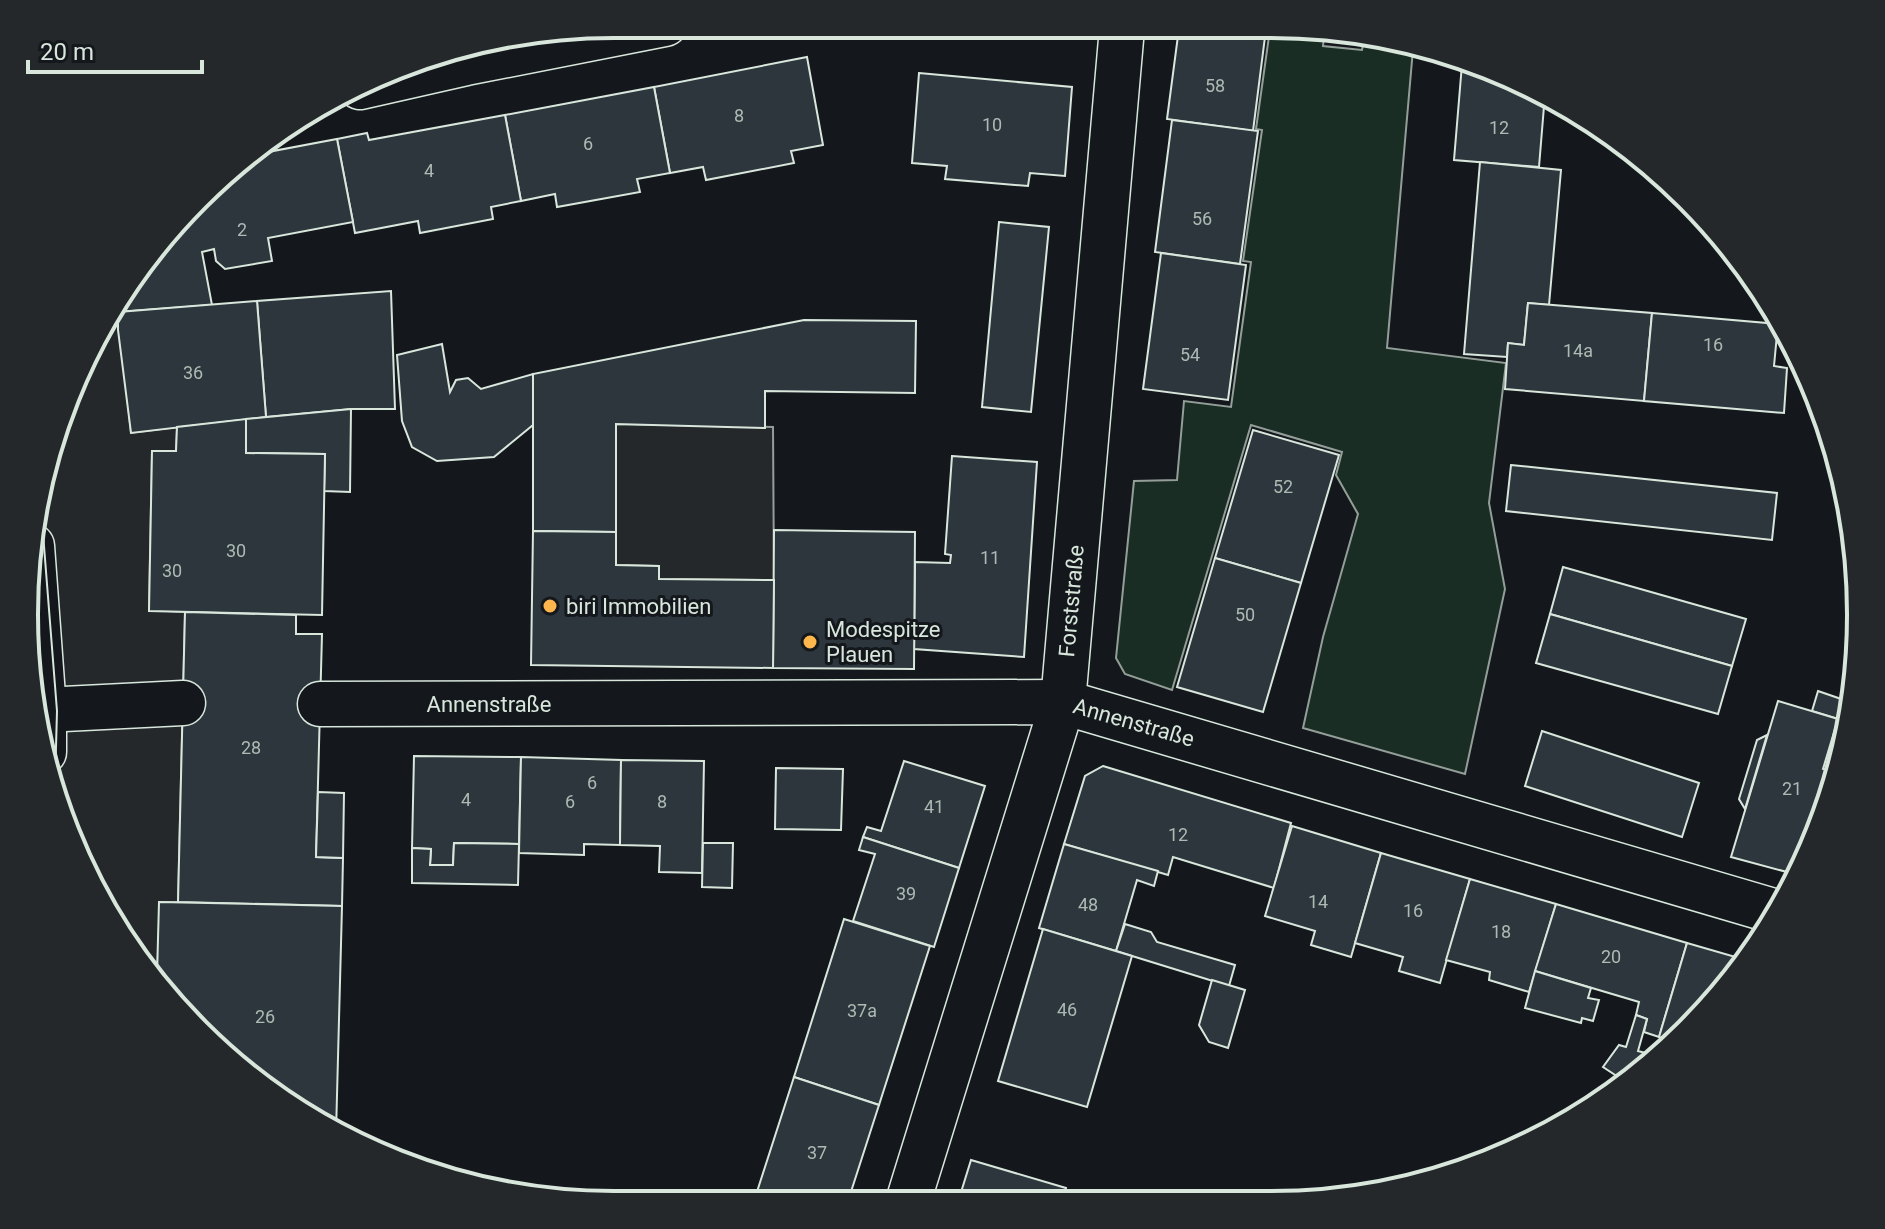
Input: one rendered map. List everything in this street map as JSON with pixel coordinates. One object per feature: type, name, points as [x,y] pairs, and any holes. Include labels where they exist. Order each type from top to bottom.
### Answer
[{"type":"street","name":"Forststraße","points":[[911,1191],[1063,702],[1121,38]]},
{"type":"street","points":[[413,75],[590,39]]},
{"type":"street","name":"Annenstraße","points":[[320,704],[1063,702],[1766,909]]},
{"type":"street","points":[[50,730],[183,703]]},
{"type":"green space","points":[[1269,38],[1324,41],[1323,46],[1362,50],[1363,46],[1412,56],[1387,348],[1506,363],[1489,503],[1505,589],[1465,774],[1303,728],[1323,637],[1358,514],[1336,475],[1342,452],[1251,425],[1172,690],[1125,674],[1116,658],[1134,481],[1177,480],[1184,401],[1231,407],[1251,262],[1243,261],[1262,130],[1256,129]]},
{"type":"shaded area","points":[[119,320],[131,433],[177,427],[176,451],[152,451],[149,610],[185,612],[178,902],[160,902],[157,966],[115,903],[82,835],[49,727],[39,652],[39,577],[49,502],[82,394]]},
{"type":"shaded area","points":[[616,424],[773,427],[774,580],[659,579],[658,566],[616,565]]},
{"type":"building","points":[[1178,38],[1265,38],[1253,131],[1167,119]]},
{"type":"building","points":[[807,57],[823,145],[791,151],[794,163],[706,180],[703,167],[670,173],[654,87]]},
{"type":"building","points":[[1461,71],[1544,107],[1539,167],[1454,160]]},
{"type":"building","points":[[919,73],[1072,87],[1065,176],[1030,173],[1028,186],[945,179],[947,166],[912,163]]},
{"type":"building","points":[[654,87],[670,173],[637,179],[640,192],[557,207],[555,194],[521,201],[505,115]]},
{"type":"building","points":[[505,115],[521,201],[491,207],[493,219],[420,233],[418,221],[355,233],[337,139],[367,133],[369,140]]},
{"type":"building","points":[[1172,120],[1258,131],[1240,264],[1155,252]]},
{"type":"building","points":[[337,139],[353,222],[268,238],[272,261],[225,269],[216,261],[214,249],[202,252],[212,305],[124,312],[181,234],[234,181],[272,151]]},
{"type":"building","points":[[1480,162],[1561,170],[1549,305],[1528,303],[1524,345],[1508,343],[1507,357],[1464,354]]},
{"type":"building","points":[[999,222],[1049,227],[1031,412],[982,407]]},
{"type":"building","points":[[1161,253],[1246,265],[1228,400],[1143,389]]},
{"type":"building","points":[[391,291],[395,409],[351,409],[266,417],[257,301]]},
{"type":"building","points":[[257,301],[266,417],[131,433],[118,330],[118,321],[124,312]]},
{"type":"building","points":[[1528,303],[1652,313],[1644,401],[1505,389],[1508,343],[1524,345]]},
{"type":"building","points":[[1652,313],[1768,323],[1777,339],[1774,366],[1787,368],[1784,413],[1644,401]]},
{"type":"building","points":[[804,320],[916,321],[915,393],[765,391],[765,428],[616,424],[616,532],[533,531],[533,374]]},
{"type":"building","points":[[442,344],[450,392],[456,380],[468,378],[481,389],[533,374],[533,425],[494,457],[437,461],[412,447],[402,421],[397,355]]},
{"type":"building","points":[[351,409],[350,492],[324,491],[325,454],[246,453],[246,419]]},
{"type":"building","points":[[246,419],[246,453],[325,454],[322,615],[149,611],[152,451],[176,451],[177,427]]},
{"type":"building","points":[[1253,430],[1339,455],[1301,583],[1215,558]]},
{"type":"building","points":[[952,456],[1037,462],[1024,657],[914,649],[915,562],[950,563],[951,555],[945,554]]},
{"type":"building","points":[[1511,465],[1777,493],[1772,540],[1506,511]]},
{"type":"building","points":[[774,530],[915,532],[914,669],[773,668]]},
{"type":"building","points":[[533,531],[616,532],[616,565],[659,566],[659,579],[774,580],[773,668],[531,665]]},
{"type":"building","points":[[1215,558],[1301,583],[1263,712],[1177,687]]},
{"type":"building","points":[[1563,567],[1746,619],[1732,666],[1550,614]]},
{"type":"building","points":[[185,612],[296,615],[296,634],[322,634],[316,857],[343,858],[342,906],[178,902]]},
{"type":"building","points":[[1550,614],[1732,666],[1718,714],[1536,663]]},
{"type":"building","points":[[1818,691],[1841,699],[1837,719],[1812,711]]},
{"type":"building","points":[[1778,701],[1837,719],[1816,800],[1786,872],[1731,857]]},
{"type":"building","points":[[1542,731],[1699,783],[1682,837],[1525,786]]},
{"type":"building","points":[[1767,735],[1745,809],[1739,799],[1757,740]]},
{"type":"building","points":[[414,756],[521,757],[519,844],[454,843],[453,865],[430,865],[431,849],[412,848]]},
{"type":"building","points":[[521,757],[621,760],[620,845],[584,844],[584,855],[519,853]]},
{"type":"building","points":[[621,760],[704,761],[702,873],[659,872],[660,846],[620,845]]},
{"type":"building","points":[[904,761],[985,786],[959,868],[863,837],[867,827],[881,831]]},
{"type":"building","points":[[1103,766],[1291,823],[1274,888],[1173,857],[1168,875],[1064,844],[1085,776]]},
{"type":"building","points":[[776,768],[843,769],[841,830],[775,829]]},
{"type":"building","points":[[318,792],[344,793],[343,858],[316,857]]},
{"type":"building","points":[[1292,826],[1381,853],[1351,957],[1311,945],[1315,931],[1265,916]]},
{"type":"building","points":[[863,837],[959,868],[934,947],[853,921],[875,854],[859,850]]},
{"type":"building","points":[[454,843],[519,844],[518,885],[412,883],[412,848],[431,849],[430,865],[453,865]]},
{"type":"building","points":[[703,843],[733,843],[732,888],[702,887]]},
{"type":"building","points":[[1064,844],[1158,871],[1154,886],[1137,880],[1116,951],[1039,928]]},
{"type":"building","points":[[1381,853],[1470,879],[1440,983],[1399,971],[1403,957],[1355,943]]},
{"type":"building","points":[[1470,879],[1556,904],[1529,992],[1489,980],[1490,972],[1446,960]]},
{"type":"building","points":[[159,902],[342,906],[336,1119],[294,1094],[234,1048],[181,995],[157,965]]},
{"type":"building","points":[[1556,904],[1687,943],[1659,1037],[1644,1032],[1647,1019],[1636,1015],[1639,1002],[1535,971]]},
{"type":"building","points":[[844,919],[930,946],[879,1105],[794,1077]]},
{"type":"building","points":[[1125,924],[1151,932],[1157,942],[1235,965],[1229,986],[1116,951]]},
{"type":"building","points":[[1043,929],[1132,956],[1087,1107],[998,1081]]},
{"type":"building","points":[[1687,943],[1734,957],[1704,995],[1659,1037]]},
{"type":"building","points":[[1535,971],[1591,988],[1588,998],[1599,1000],[1593,1021],[1582,1018],[1581,1023],[1525,1008]]},
{"type":"building","points":[[1212,980],[1245,990],[1228,1048],[1209,1042],[1199,1025]]},
{"type":"building","points":[[1636,1015],[1647,1019],[1638,1051],[1645,1053],[1616,1076],[1603,1067],[1619,1045],[1626,1047]]},
{"type":"building","points":[[794,1077],[879,1105],[851,1191],[757,1191]]},
{"type":"building","points":[[971,1160],[1066,1188],[1065,1191],[961,1191]]},
{"type":"tram line","points":[[43,537],[57,711],[56,755]]},
{"type":"place","name":"biri Immobilien","points":[[550,606]]},
{"type":"place","name":"Modespitze Plauen","points":[[810,642]]}]
